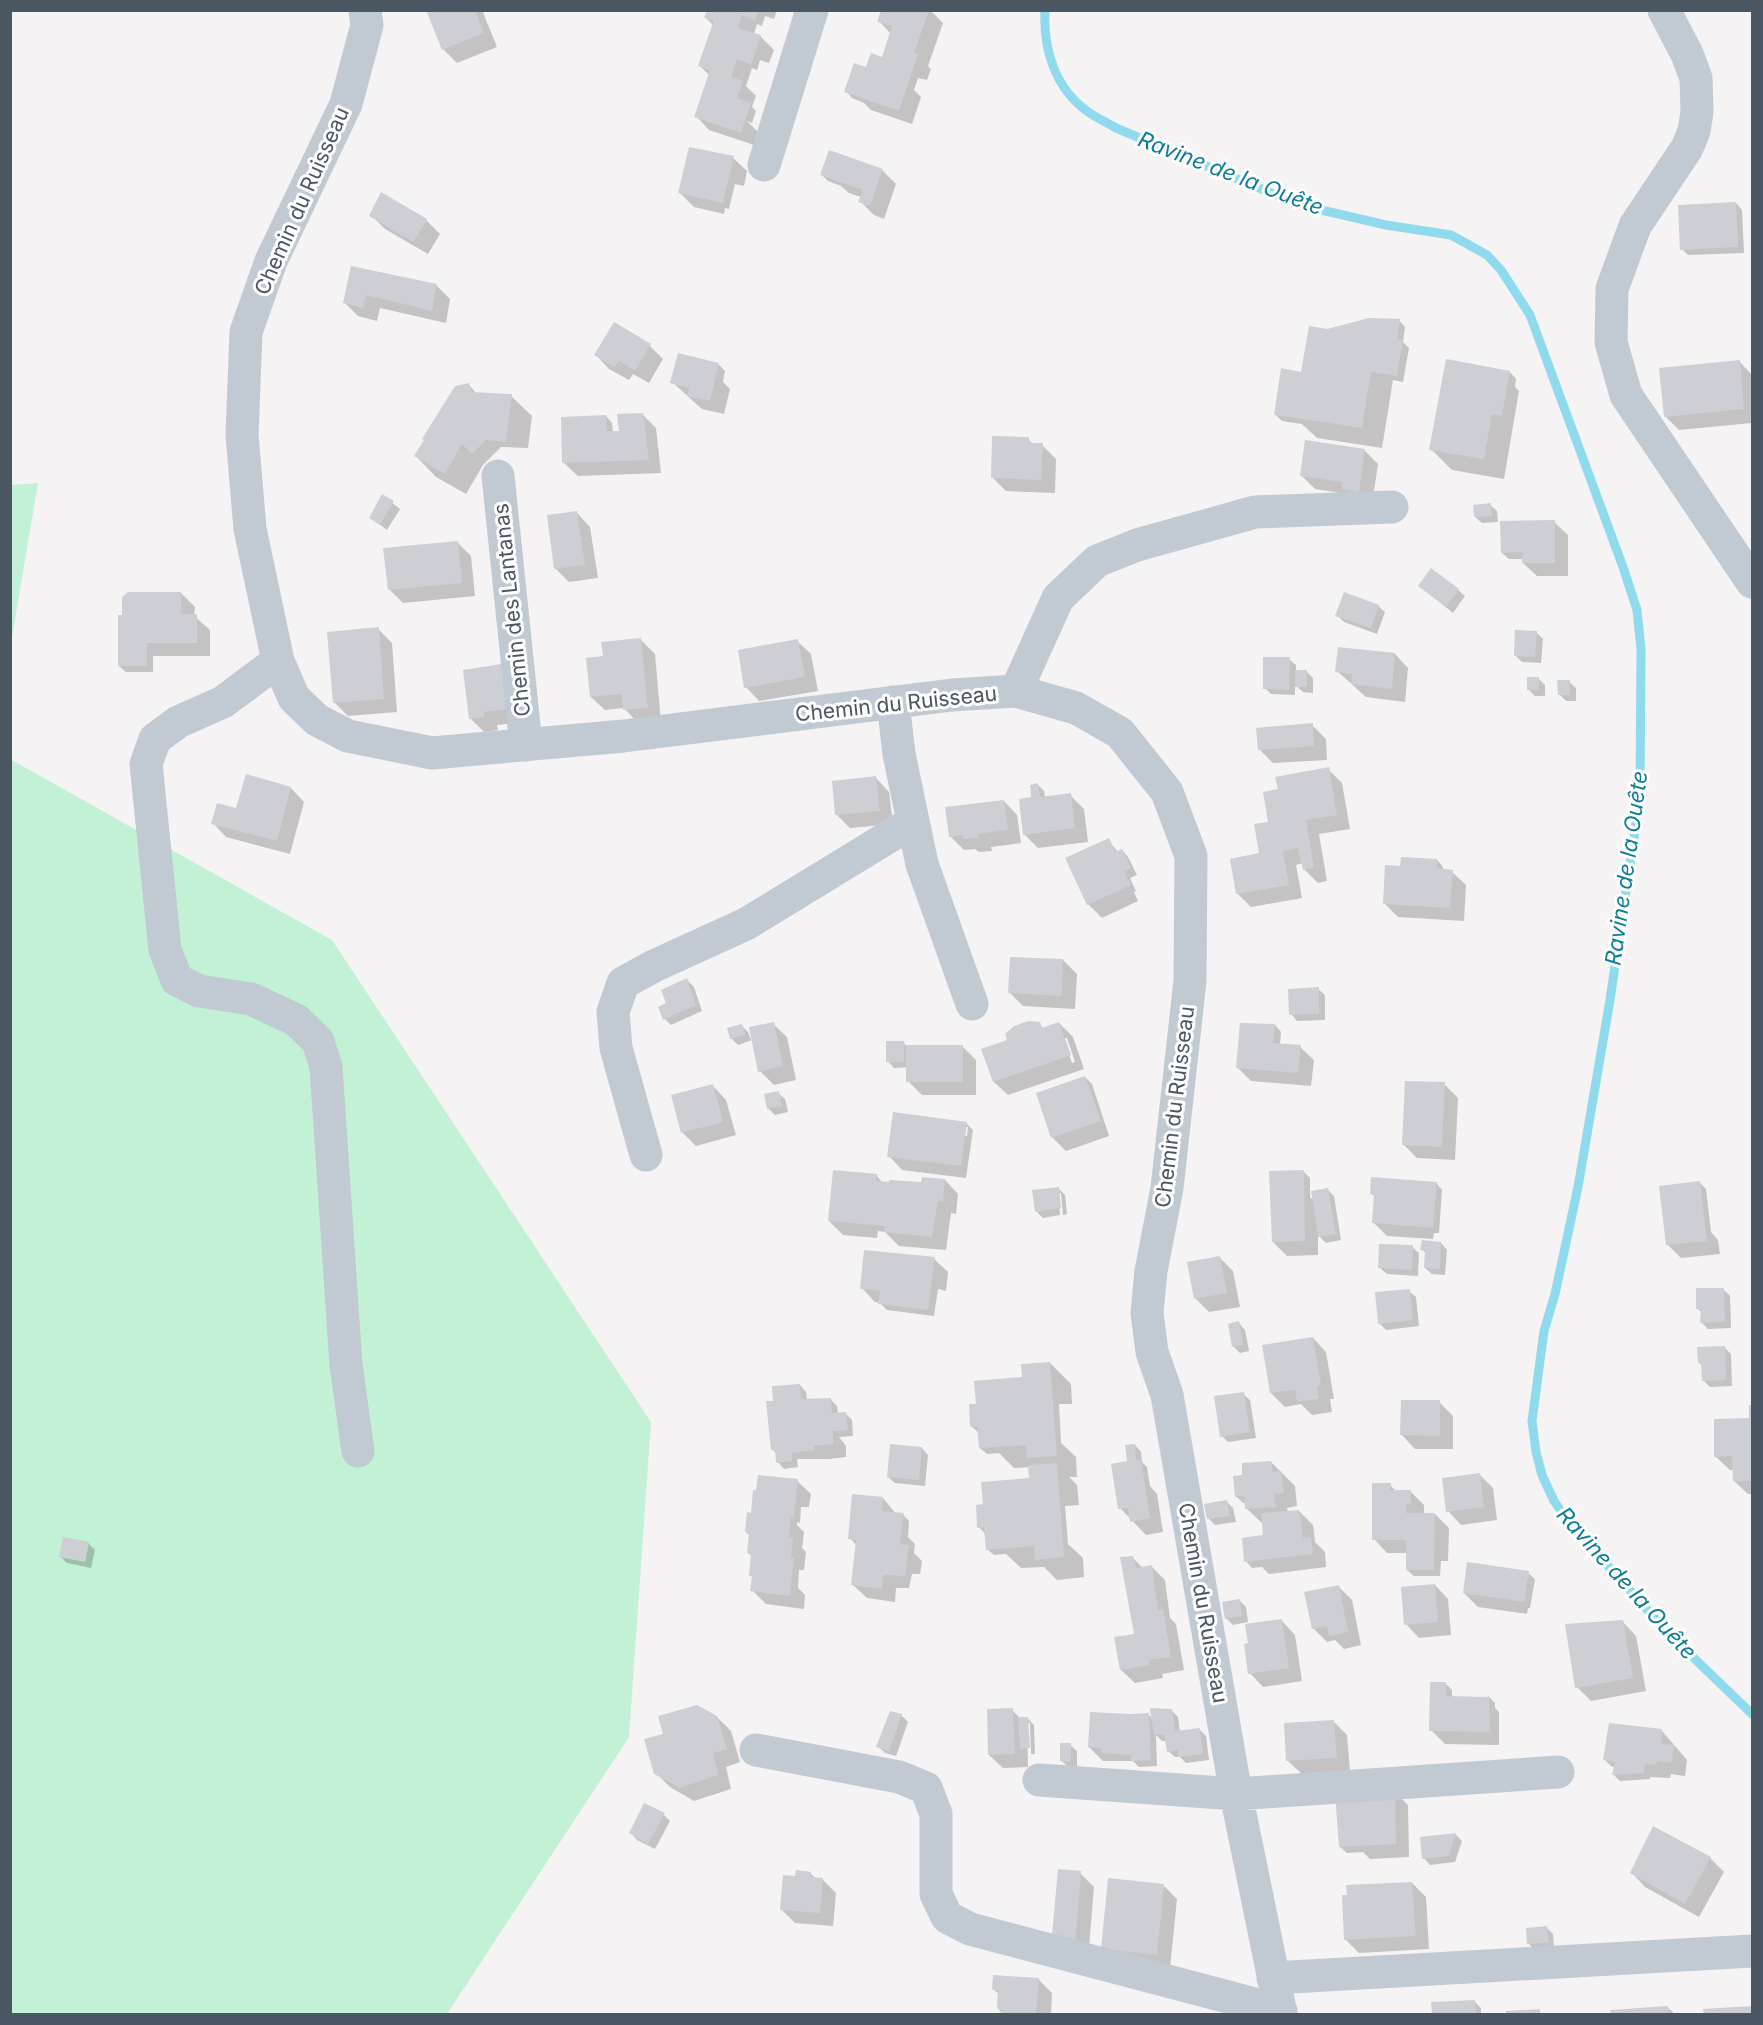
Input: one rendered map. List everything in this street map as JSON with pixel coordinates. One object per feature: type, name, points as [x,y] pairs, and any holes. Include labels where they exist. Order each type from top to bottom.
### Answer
[{"type":"street","name":"Chemin du Ruisseau","points":[[365,10],[367,25],[346,104],[271,261],[246,332],[242,435],[250,529],[278,661],[294,698],[317,720],[348,736],[432,753],[624,736],[952,695],[1016,691],[1076,708],[1120,733],[1167,792],[1191,856],[1190,981],[1167,1188],[1151,1271],[1147,1313],[1152,1352],[1167,1395],[1236,1794],[1281,2013]]},
{"type":"street","points":[[764,165],[812,10]]},
{"type":"street","points":[[1664,10],[1687,54],[1696,78],[1697,112],[1694,131],[1687,148],[1635,226],[1612,290],[1611,342],[1626,394],[1752,582]]},
{"type":"street","name":"Chemin des Lantanas","points":[[498,476],[526,745]]},
{"type":"street","points":[[1016,691],[1058,598],[1097,561],[1137,545],[1255,512],[1392,507]]},
{"type":"street","points":[[278,661],[223,702],[178,722],[155,739],[146,764],[152,832],[165,950],[177,980],[199,991],[251,999],[296,1020],[318,1041],[326,1067],[346,1365],[358,1451]]},
{"type":"street","points":[[893,702],[899,754],[922,864],[972,1004]]},
{"type":"street","points":[[646,1155],[616,1048],[613,1012],[623,983],[654,966],[746,924],[913,822]]},
{"type":"street","points":[[756,1750],[899,1777],[926,1788],[936,1814],[936,1894],[947,1917],[962,1925],[1281,2013]]},
{"type":"street","points":[[1040,1780],[1236,1794],[1558,1772]]},
{"type":"street","points":[[1274,1978],[1752,1951]]},
{"type":"green space","points":[[38,483],[11,644],[11,485]]},
{"type":"green space","points":[[10,759],[332,940],[651,1422],[629,1737],[447,2014],[11,2014]]},
{"type":"building","points":[[426,10],[475,10],[484,33],[442,50]]},
{"type":"building","points":[[707,10],[759,10],[755,21],[742,15],[738,28],[761,35],[751,65],[737,59],[731,77],[743,81],[737,98],[751,103],[741,133],[694,117],[710,70],[698,66],[714,20],[704,18]]},
{"type":"building","points":[[881,10],[929,10],[914,53],[918,54],[899,111],[844,92],[854,63],[866,67],[871,53],[882,57],[892,26],[877,22]]},
{"type":"building","points":[[689,147],[734,156],[723,203],[678,193]]},
{"type":"building","points":[[829,150],[883,169],[870,206],[858,202],[863,190],[820,175]]},
{"type":"building","points":[[381,192],[427,219],[414,242],[369,216]]},
{"type":"building","points":[[1736,202],[1738,247],[1680,250],[1678,205]]},
{"type":"building","points":[[351,266],[437,284],[432,311],[366,295],[363,308],[343,303]]},
{"type":"building","points":[[1369,318],[1400,319],[1397,339],[1403,340],[1397,376],[1371,372],[1362,428],[1274,415],[1281,368],[1301,372],[1309,326],[1327,329]]},
{"type":"building","points":[[614,322],[651,344],[635,371],[619,361],[614,367],[594,355]]},
{"type":"building","points":[[678,353],[719,363],[710,401],[687,396],[689,388],[670,383]]},
{"type":"building","points":[[1446,359],[1510,371],[1502,416],[1492,414],[1484,459],[1429,450]]},
{"type":"building","points":[[1740,360],[1744,409],[1664,417],[1659,368]]},
{"type":"building","points":[[469,383],[472,392],[512,394],[506,442],[486,440],[472,454],[462,444],[445,474],[414,456],[455,386]]},
{"type":"building","points":[[643,413],[649,460],[562,463],[561,417],[606,415],[607,431],[619,431],[617,414]]},
{"type":"building","points":[[992,436],[1029,437],[1029,443],[1043,443],[1041,480],[991,478]]},
{"type":"building","points":[[1305,440],[1365,449],[1359,492],[1341,489],[1342,482],[1300,476]]},
{"type":"building","points":[[382,494],[394,501],[380,525],[369,518]]},
{"type":"building","points":[[1491,503],[1492,516],[1474,517],[1473,505]]},
{"type":"building","points":[[577,511],[585,565],[554,569],[547,515]]},
{"type":"building","points":[[1555,520],[1555,563],[1522,563],[1522,552],[1501,553],[1500,521]]},
{"type":"building","points":[[458,541],[462,583],[388,590],[383,548]]},
{"type":"building","points":[[1431,568],[1459,589],[1446,607],[1418,586]]},
{"type":"building","points":[[128,592],[181,592],[181,614],[197,614],[197,643],[147,643],[147,666],[118,666],[118,615],[122,615],[122,597]]},
{"type":"building","points":[[1344,592],[1379,605],[1371,628],[1335,616]]},
{"type":"building","points":[[379,627],[384,699],[333,703],[327,632]]},
{"type":"building","points":[[1515,630],[1537,631],[1535,657],[1514,656]]},
{"type":"building","points":[[641,638],[648,708],[623,710],[621,694],[590,697],[586,658],[603,656],[601,642]]},
{"type":"building","points":[[798,639],[805,677],[744,688],[738,650]]},
{"type":"building","points":[[1338,647],[1395,653],[1392,689],[1351,684],[1352,674],[1335,672]]},
{"type":"building","points":[[1263,657],[1290,657],[1289,690],[1263,689]]},
{"type":"building","points":[[508,663],[514,708],[484,712],[485,717],[469,719],[463,670]]},
{"type":"building","points":[[1295,670],[1307,670],[1307,687],[1295,687]]},
{"type":"building","points":[[1527,677],[1539,677],[1539,690],[1527,690]]},
{"type":"building","points":[[1557,680],[1570,680],[1570,695],[1558,695]]},
{"type":"building","points":[[1313,723],[1314,746],[1258,750],[1256,728]]},
{"type":"building","points":[[1329,767],[1337,815],[1306,820],[1314,868],[1303,870],[1298,848],[1283,851],[1289,885],[1236,894],[1230,859],[1259,853],[1254,824],[1268,822],[1263,792],[1278,789],[1275,777]]},
{"type":"building","points":[[246,774],[291,787],[277,841],[211,824],[217,803],[236,808]]},
{"type":"building","points":[[876,776],[880,811],[835,815],[832,781]]},
{"type":"building","points":[[1038,783],[1040,797],[1071,793],[1075,828],[1023,835],[1019,799],[1031,797],[1030,785]]},
{"type":"building","points":[[1004,800],[1008,830],[978,834],[979,838],[963,839],[963,835],[949,837],[945,807]]},
{"type":"building","points":[[1109,838],[1115,852],[1122,849],[1131,868],[1124,871],[1131,885],[1087,905],[1065,858]]},
{"type":"building","points":[[1401,857],[1437,859],[1437,868],[1453,870],[1450,908],[1383,904],[1385,865],[1400,866]]},
{"type":"building","points":[[1010,957],[1063,959],[1062,996],[1008,993]]},
{"type":"building","points":[[687,978],[696,1005],[663,1020],[658,1007],[666,1003],[661,990]]},
{"type":"building","points":[[1319,987],[1319,1014],[1289,1015],[1288,989]]},
{"type":"building","points":[[1029,1021],[1040,1022],[1042,1028],[1059,1022],[1071,1055],[993,1082],[981,1049],[1007,1040],[1005,1034],[1014,1026]]},
{"type":"building","points":[[774,1022],[783,1066],[758,1072],[749,1027]]},
{"type":"building","points":[[1240,1023],[1275,1024],[1273,1043],[1301,1045],[1298,1073],[1236,1068]]},
{"type":"building","points":[[742,1024],[745,1034],[730,1039],[727,1028]]},
{"type":"building","points":[[886,1041],[904,1041],[904,1062],[886,1062]]},
{"type":"building","points":[[906,1045],[963,1045],[963,1082],[906,1082]]},
{"type":"building","points":[[1085,1076],[1101,1121],[1051,1138],[1036,1093]]},
{"type":"building","points":[[1405,1081],[1445,1082],[1442,1147],[1402,1145]]},
{"type":"building","points":[[713,1084],[723,1122],[681,1133],[671,1095]]},
{"type":"building","points":[[779,1091],[782,1106],[767,1109],[764,1094]]},
{"type":"building","points":[[893,1112],[967,1122],[961,1166],[887,1157]]},
{"type":"building","points":[[833,1170],[877,1174],[876,1181],[921,1182],[922,1177],[945,1179],[943,1201],[938,1201],[932,1237],[884,1232],[885,1226],[828,1221]]},
{"type":"building","points":[[1304,1170],[1305,1241],[1272,1242],[1269,1171]]},
{"type":"building","points":[[1371,1177],[1437,1182],[1433,1228],[1372,1223],[1374,1195],[1370,1194]]},
{"type":"building","points":[[1700,1181],[1707,1241],[1666,1245],[1659,1186]]},
{"type":"building","points":[[1059,1187],[1061,1208],[1035,1212],[1032,1190]]},
{"type":"building","points":[[1328,1188],[1336,1234],[1318,1237],[1311,1191]]},
{"type":"building","points":[[1422,1240],[1441,1242],[1440,1269],[1424,1268],[1425,1250],[1420,1250]]},
{"type":"building","points":[[1379,1244],[1413,1245],[1412,1270],[1378,1268]]},
{"type":"building","points":[[864,1250],[935,1257],[928,1310],[878,1304],[880,1291],[860,1289]]},
{"type":"building","points":[[1220,1256],[1227,1293],[1194,1299],[1187,1262]]},
{"type":"building","points":[[1696,1288],[1724,1288],[1725,1322],[1700,1323],[1701,1309],[1696,1309]]},
{"type":"building","points":[[1410,1289],[1413,1320],[1378,1324],[1375,1292]]},
{"type":"building","points":[[1239,1321],[1243,1345],[1232,1347],[1228,1324]]},
{"type":"building","points":[[1313,1337],[1321,1385],[1317,1386],[1319,1399],[1297,1402],[1295,1390],[1270,1393],[1262,1345]]},
{"type":"building","points":[[1725,1346],[1726,1380],[1702,1381],[1697,1347]]},
{"type":"building","points":[[1050,1362],[1057,1456],[1027,1458],[1026,1445],[979,1448],[977,1426],[970,1427],[969,1404],[976,1404],[974,1381],[1022,1377],[1021,1364]]},
{"type":"building","points":[[800,1384],[801,1399],[831,1398],[832,1413],[846,1412],[848,1430],[833,1431],[833,1444],[814,1446],[814,1450],[792,1453],[792,1461],[776,1463],[775,1450],[771,1450],[766,1401],[773,1401],[772,1386]]},
{"type":"building","points":[[1244,1392],[1250,1432],[1220,1437],[1214,1396]]},
{"type":"building","points":[[1401,1400],[1440,1400],[1440,1436],[1400,1435]]},
{"type":"building","points":[[1749,1405],[1752,1405],[1752,1481],[1733,1481],[1732,1456],[1714,1457],[1714,1419],[1749,1418]]},
{"type":"building","points":[[890,1444],[922,1447],[919,1480],[887,1477]]},
{"type":"building","points":[[1135,1444],[1136,1460],[1141,1459],[1150,1518],[1130,1522],[1128,1508],[1118,1509],[1111,1464],[1127,1461],[1125,1445]]},
{"type":"building","points":[[1271,1461],[1273,1472],[1281,1471],[1284,1493],[1274,1494],[1276,1507],[1245,1509],[1244,1496],[1235,1497],[1233,1476],[1242,1475],[1242,1463]]},
{"type":"building","points":[[1057,1463],[1064,1557],[1035,1560],[1034,1546],[986,1550],[984,1527],[977,1528],[976,1505],[983,1504],[981,1482],[1029,1478],[1028,1465]]},
{"type":"building","points":[[1480,1473],[1484,1507],[1446,1512],[1442,1478]]},
{"type":"building","points":[[758,1475],[798,1479],[794,1517],[791,1517],[789,1537],[793,1537],[791,1557],[794,1558],[790,1596],[750,1591],[751,1554],[747,1553],[749,1533],[745,1532],[747,1512],[751,1513],[753,1490],[756,1490]]},
{"type":"building","points":[[1372,1483],[1391,1483],[1390,1490],[1411,1490],[1411,1504],[1406,1504],[1406,1513],[1435,1513],[1434,1570],[1406,1570],[1406,1540],[1372,1540]]},
{"type":"building","points":[[852,1494],[883,1497],[882,1511],[904,1513],[900,1544],[909,1545],[905,1576],[883,1575],[882,1589],[851,1585],[856,1540],[848,1539]]},
{"type":"building","points":[[1227,1500],[1230,1516],[1207,1519],[1204,1504]]},
{"type":"building","points":[[1299,1510],[1303,1538],[1311,1537],[1313,1554],[1244,1562],[1242,1538],[1263,1535],[1261,1513]]},
{"type":"building","points":[[63,1537],[89,1542],[85,1562],[59,1557]]},
{"type":"building","points":[[1133,1556],[1136,1568],[1152,1565],[1158,1610],[1163,1609],[1171,1657],[1149,1660],[1150,1665],[1120,1670],[1114,1637],[1134,1634],[1120,1557]]},
{"type":"building","points":[[1467,1562],[1529,1571],[1524,1602],[1463,1593]]},
{"type":"building","points":[[1435,1584],[1438,1622],[1404,1625],[1401,1587]]},
{"type":"building","points":[[1339,1585],[1348,1632],[1329,1636],[1327,1626],[1312,1629],[1304,1592]]},
{"type":"building","points":[[1240,1599],[1242,1616],[1225,1619],[1222,1602]]},
{"type":"building","points":[[1282,1619],[1289,1668],[1248,1674],[1244,1644],[1248,1643],[1245,1624]]},
{"type":"building","points":[[1623,1620],[1633,1678],[1575,1688],[1565,1624]]},
{"type":"building","points":[[1430,1682],[1446,1682],[1446,1696],[1489,1697],[1490,1732],[1429,1731]]},
{"type":"building","points":[[697,1705],[717,1716],[727,1749],[713,1753],[718,1775],[680,1788],[654,1774],[644,1739],[663,1734],[658,1716]]},
{"type":"building","points":[[1013,1708],[1015,1754],[988,1755],[987,1709]]},
{"type":"building","points":[[1150,1708],[1172,1709],[1175,1731],[1200,1728],[1203,1754],[1178,1757],[1178,1750],[1167,1752],[1164,1734],[1154,1735]]},
{"type":"building","points":[[890,1711],[902,1714],[889,1751],[876,1747]]},
{"type":"building","points":[[1090,1712],[1149,1713],[1151,1760],[1131,1761],[1131,1755],[1101,1753],[1101,1748],[1088,1747]]},
{"type":"building","points":[[1018,1717],[1028,1717],[1030,1748],[1020,1749]]},
{"type":"building","points":[[1334,1720],[1337,1758],[1286,1761],[1284,1723]]},
{"type":"building","points":[[1609,1723],[1662,1729],[1661,1744],[1674,1745],[1672,1763],[1657,1761],[1656,1765],[1645,1764],[1644,1773],[1612,1775],[1615,1762],[1603,1760]]},
{"type":"building","points":[[1060,1743],[1071,1743],[1071,1762],[1060,1761]]},
{"type":"building","points":[[1395,1789],[1396,1844],[1339,1847],[1335,1793]]},
{"type":"building","points":[[644,1803],[665,1813],[648,1844],[629,1833]]},
{"type":"building","points":[[1653,1826],[1711,1857],[1685,1904],[1630,1873]]},
{"type":"building","points":[[1456,1833],[1449,1856],[1422,1859],[1420,1837]]},
{"type":"building","points":[[1058,1869],[1081,1871],[1075,1947],[1051,1946]]},
{"type":"building","points":[[796,1870],[811,1872],[810,1877],[823,1878],[820,1913],[780,1910],[783,1875],[795,1876]]},
{"type":"building","points":[[1108,1878],[1164,1884],[1157,1955],[1101,1949]]},
{"type":"building","points":[[1412,1882],[1416,1936],[1344,1940],[1342,1895],[1347,1895],[1346,1885]]},
{"type":"building","points":[[1547,1926],[1549,1943],[1527,1944],[1526,1928]]},
{"type":"building","points":[[993,1975],[1039,1978],[1036,2014],[1001,2014],[1001,2009],[997,2008],[998,1990],[992,1990]]},
{"type":"building","points":[[1475,2000],[1476,2014],[1432,2014],[1431,2002]]},
{"type":"building","points":[[1668,2006],[1669,2014],[1611,2014],[1610,2010]]},
{"type":"building","points":[[1752,2006],[1752,2014],[1704,2014],[1703,2009]]},
{"type":"building","points":[[1540,2009],[1540,2014],[1506,2014],[1506,2011]]},
{"type":"waterway","name":"Ravine de la Ouête","points":[[1045,10],[1046,39],[1059,79],[1076,102],[1094,116],[1116,128],[1300,205],[1386,225],[1451,235],[1487,255],[1501,270],[1530,315],[1623,567],[1637,610],[1641,649],[1640,796],[1610,1000],[1578,1187],[1555,1294],[1544,1331],[1532,1421],[1536,1452],[1542,1475],[1554,1501],[1571,1525],[1672,1637],[1752,1714]]}]
